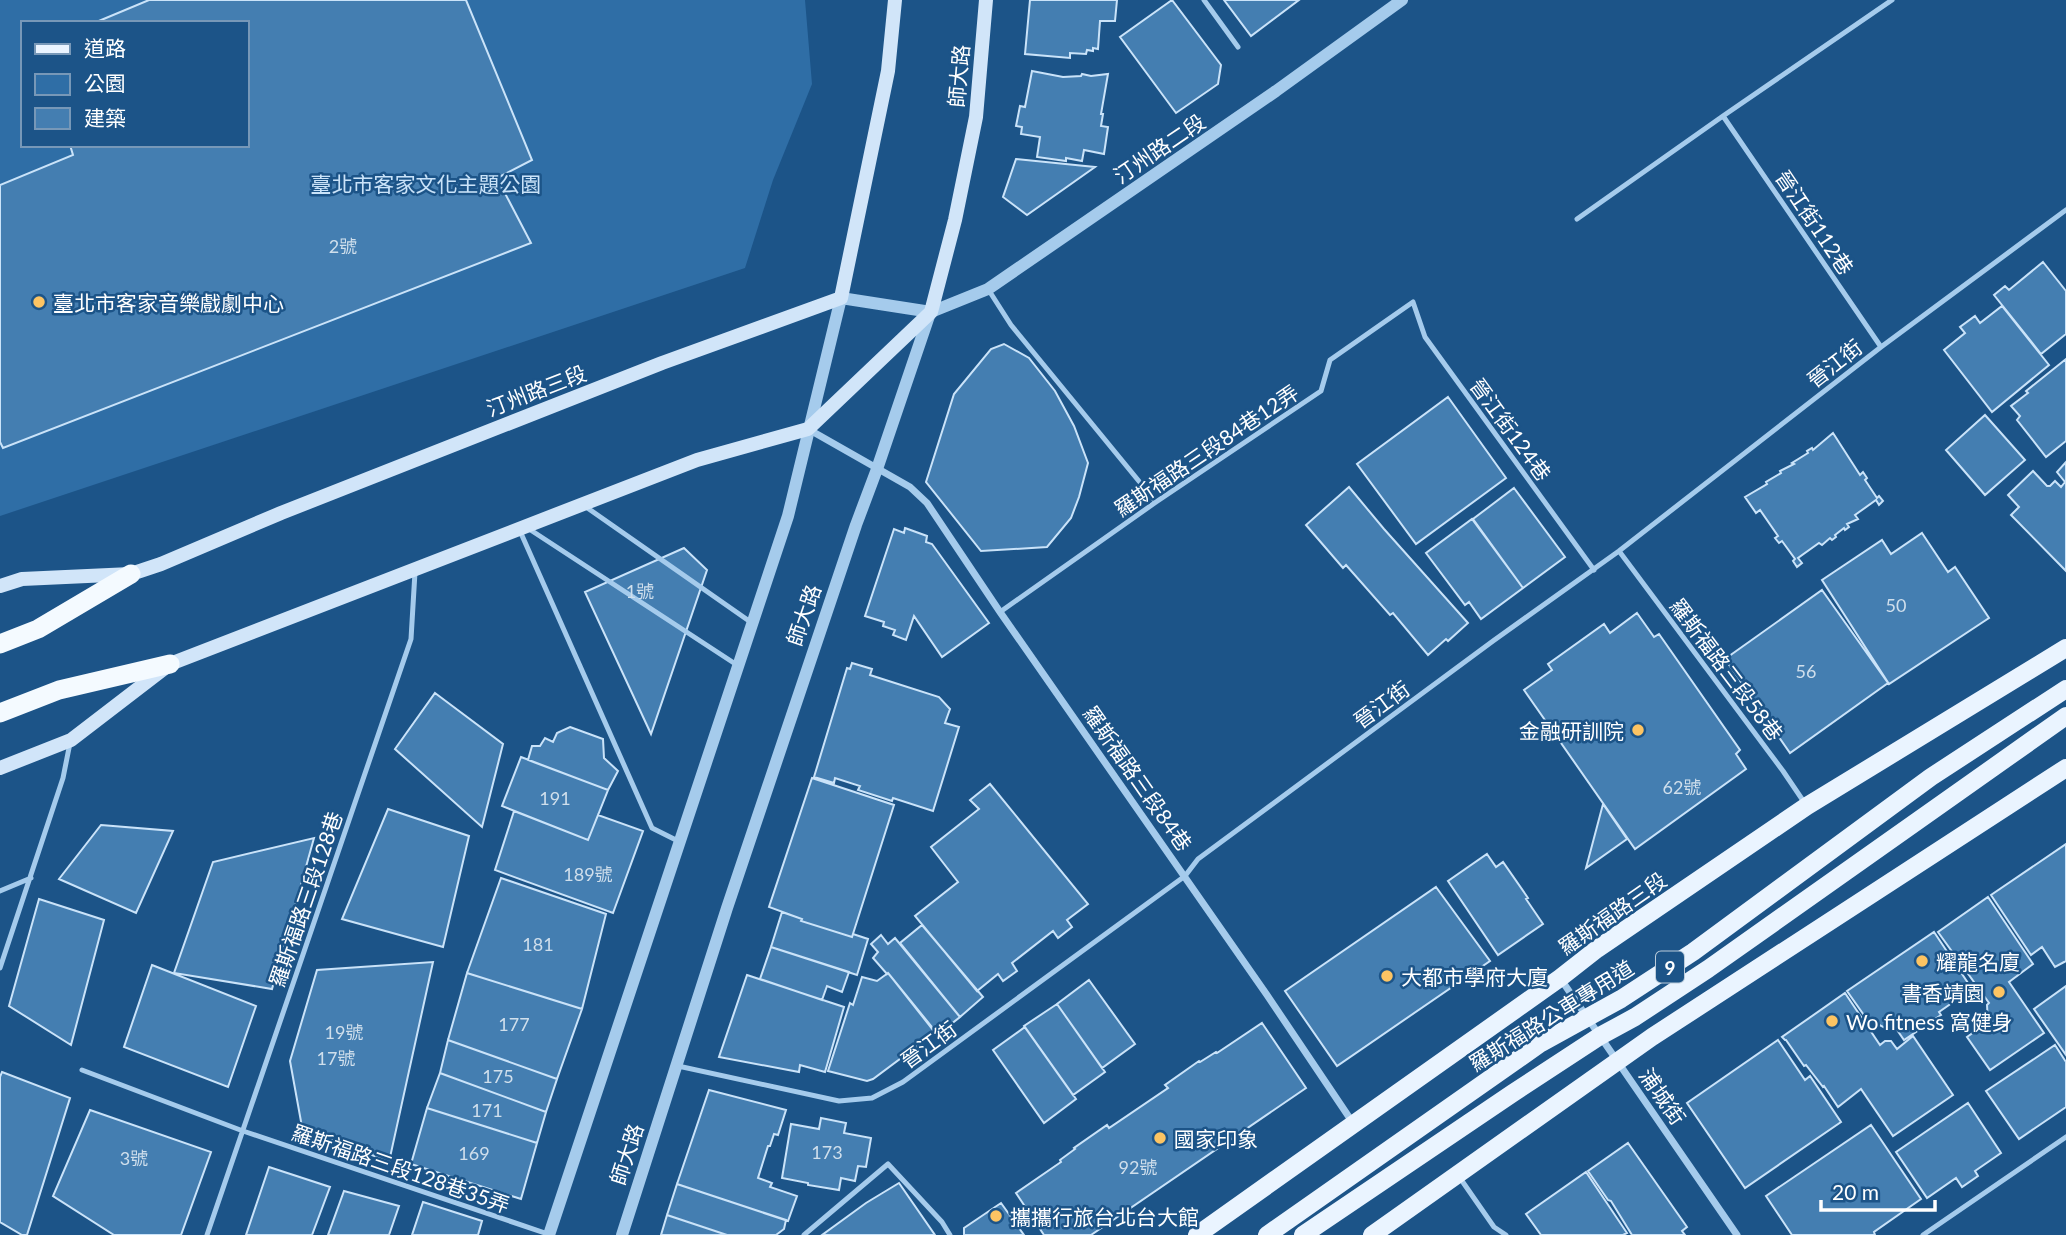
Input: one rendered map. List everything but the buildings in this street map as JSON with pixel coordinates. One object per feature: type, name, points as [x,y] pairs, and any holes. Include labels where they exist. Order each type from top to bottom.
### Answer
[{"type":"highway","points":[[0,643],[38,629],[131,574]]},
{"type":"highway","points":[[0,713],[59,690],[170,664]]},
{"type":"main road","points":[[841,298],[888,71],[895,0]]},
{"type":"main road","name":"師大路","points":[[931,312],[956,219],[976,117],[986,0]]},
{"type":"main road","name":"汀州路三段","points":[[0,586],[22,579],[131,574],[161,564],[281,513],[649,368],[841,298]]},
{"type":"main road","points":[[0,768],[71,740],[170,664],[696,460],[808,429],[931,312]]},
{"type":"main road","name":"羅斯福路三段","points":[[1196,1235],[1560,978],[1597,949],[1807,806],[2066,648]]},
{"type":"main road","name":"羅斯福路公車專用道","points":[[1267,1235],[1541,1043],[1621,999],[1693,951],[1931,777],[2066,689]]},
{"type":"main road","name":"9","points":[[1303,1235],[1513,1093],[1708,969],[2066,716]]},
{"type":"main road","name":"9","points":[[1372,1235],[1685,1016],[2066,768]]},
{"type":"street","name":"汀州路二段","points":[[931,312],[988,289],[1276,91],[1402,0]]},
{"type":"street","name":"汀州路三段","points":[[841,298],[931,312]]},
{"type":"street","points":[[549,1235],[788,516],[841,298]]},
{"type":"street","name":"師大路","points":[[622,1235],[731,895],[931,312]]},
{"type":"street","points":[[808,429],[877,469]]},
{"type":"street","name":"羅斯福路三段84巷","points":[[877,469],[909,487],[927,503],[1353,1124]]},
{"type":"street","name":"浦城街","points":[[1560,978],[1737,1235]]},
{"type":"lane","points":[[1204,0],[1238,47]]},
{"type":"lane","points":[[1577,219],[1892,0]]},
{"type":"lane","name":"晉江街112巷","points":[[1723,116],[1881,347]]},
{"type":"lane","name":"晉江街","points":[[676,1066],[839,1101],[872,1098],[902,1082],[1185,876],[1198,859],[1482,649],[1594,570],[1881,347],[2066,210]]},
{"type":"lane","points":[[988,289],[1011,325],[1156,502]]},
{"type":"lane","name":"羅斯福路三段84巷12弄","points":[[1000,612],[1156,502],[1321,391],[1330,360],[1413,302]]},
{"type":"lane","name":"晉江街124巷","points":[[1413,302],[1425,337],[1594,570]]},
{"type":"lane","points":[[582,504],[752,623]]},
{"type":"lane","points":[[522,528],[737,665]]},
{"type":"lane","points":[[522,528],[652,828],[679,842]]},
{"type":"lane","name":"羅斯福路三段58巷","points":[[1619,551],[1807,806]]},
{"type":"lane","name":"羅斯福路三段128巷","points":[[207,1235],[411,639],[415,569]]},
{"type":"lane","points":[[0,968],[63,778],[71,740]]},
{"type":"lane","points":[[0,891],[31,878]]},
{"type":"lane","name":"羅斯福路三段128巷35弄","points":[[82,1070],[243,1131],[549,1235]]},
{"type":"lane","points":[[1923,1235],[2066,1138]]},
{"type":"lane","points":[[803,1235],[888,1164],[942,1222],[950,1235]]},
{"type":"lane","points":[[1458,1175],[1494,1227],[1506,1235]]},
{"type":"green space","name":"臺北市客家文化主題公園","points":[[0,0],[805,0],[812,84],[773,180],[745,268],[0,516]]},
{"type":"place","name":"臺北市客家音樂戲劇中心","points":[[39,302]]},
{"type":"place","name":"金融研訓院","points":[[1638,730]]},
{"type":"place","name":"耀龍名廈","points":[[1922,961]]},
{"type":"place","name":"大都市學府大廈","points":[[1387,976]]},
{"type":"place","name":"書香靖園","points":[[1999,992]]},
{"type":"place","name":"Wo fitness 窩健身","points":[[1832,1021]]},
{"type":"place","name":"國家印象","points":[[1160,1138]]},
{"type":"place","name":"攜攜行旅台北台大館","points":[[996,1216]]}]
